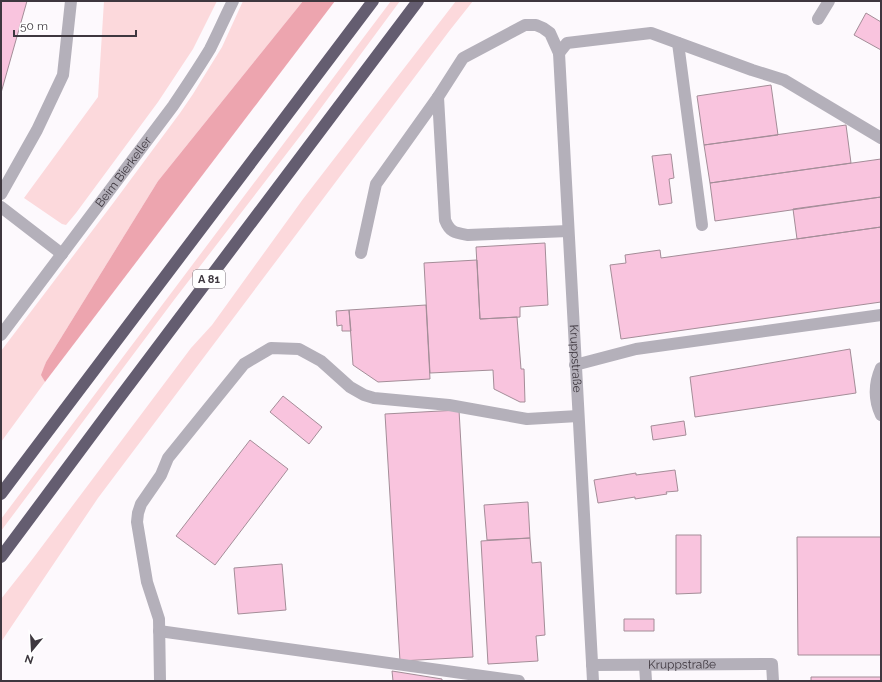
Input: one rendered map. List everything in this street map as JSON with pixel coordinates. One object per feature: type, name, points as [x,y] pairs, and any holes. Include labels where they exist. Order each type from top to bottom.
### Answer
[{"type":"highway","points":[[1,494],[373,1]]},
{"type":"highway","name":"A 81","points":[[1,557],[418,1]]},
{"type":"street","points":[[1,194],[37,130],[63,75],[71,1]]},
{"type":"street","name":"Beim Bierkeller","points":[[1,335],[156,130],[181,94],[209,49],[233,1]]},
{"type":"street","points":[[818,19],[829,1]]},
{"type":"street","name":"Kruppstraße","points":[[361,253],[376,184],[438,97],[463,58],[525,25],[536,24],[550,33],[558,53],[593,681]]},
{"type":"street","points":[[558,53],[567,43],[651,33],[752,70],[784,80],[881,138]]},
{"type":"street","points":[[678,43],[702,225]]},
{"type":"street","points":[[438,97],[445,220],[448,228],[456,233],[468,235],[568,231]]},
{"type":"street","points":[[1,206],[62,254]]},
{"type":"street","points":[[576,365],[636,349],[881,315]]},
{"type":"street","points":[[160,681],[159,619],[147,582],[137,522],[138,513],[141,504],[160,475],[168,458],[244,364],[271,348],[299,349],[321,361],[350,387],[364,395],[374,398],[449,405],[527,419],[578,416]]},
{"type":"street","points":[[881,368],[875,390],[877,407],[881,416]]},
{"type":"street","points":[[159,632],[519,681]]},
{"type":"street","name":"Kruppstraße","points":[[592,665],[772,664],[773,681]]},
{"type":"street","points":[[645,665],[646,681]]},
{"type":"shaded area","points":[[104,1],[217,1],[193,49],[158,102],[66,225],[62,224],[24,198],[98,97]]},
{"type":"shaded area","points":[[243,1],[303,1],[158,181],[46,362],[42,375],[45,382],[1,442],[1,351],[180,113],[222,47]]},
{"type":"shaded area","points":[[303,1],[335,1],[45,382],[41,375],[46,362],[158,181]]},
{"type":"shaded area","points":[[391,1],[400,1],[304,131],[174,300],[1,531],[1,519]]},
{"type":"shaded area","points":[[456,1],[473,1],[98,498],[1,642],[1,599],[191,348],[212,325],[303,199]]},
{"type":"building","points":[[1,1],[27,1],[1,93]]},
{"type":"building","points":[[866,13],[881,22],[881,50],[854,35]]},
{"type":"building","points":[[771,85],[778,135],[704,145],[697,96]]},
{"type":"building","points":[[846,125],[851,163],[710,183],[704,145]]},
{"type":"building","points":[[671,154],[674,178],[669,179],[672,203],[659,205],[652,156]]},
{"type":"building","points":[[881,159],[881,197],[715,221],[710,183]]},
{"type":"building","points":[[881,197],[881,227],[797,239],[793,209]]},
{"type":"building","points":[[881,227],[881,302],[621,339],[610,265],[626,263],[625,255],[660,250],[661,258]]},
{"type":"building","points":[[545,243],[548,305],[520,307],[520,317],[480,319],[476,247]]},
{"type":"building","points":[[477,260],[480,319],[517,317],[521,369],[524,369],[525,402],[520,402],[494,389],[493,370],[430,373],[424,263]]},
{"type":"building","points":[[426,305],[430,379],[378,382],[353,365],[349,310]]},
{"type":"building","points":[[349,310],[351,331],[342,331],[342,325],[337,326],[336,311]]},
{"type":"building","points":[[850,349],[856,393],[695,417],[690,377]]},
{"type":"building","points":[[283,396],[322,427],[309,444],[270,412]]},
{"type":"building","points":[[459,410],[473,657],[400,661],[385,414]]},
{"type":"building","points":[[684,421],[686,435],[653,440],[651,426]]},
{"type":"building","points":[[250,440],[288,469],[215,565],[176,536]]},
{"type":"building","points":[[675,470],[678,491],[666,492],[667,494],[635,499],[635,497],[598,503],[594,480],[636,473],[636,475]]},
{"type":"building","points":[[528,502],[530,538],[487,540],[484,505]]},
{"type":"building","points":[[676,535],[701,535],[701,593],[676,594]]},
{"type":"building","points":[[797,537],[881,537],[881,655],[798,655]]},
{"type":"building","points":[[530,538],[532,563],[541,562],[545,635],[536,636],[538,661],[488,664],[481,541]]},
{"type":"building","points":[[282,564],[286,610],[238,614],[234,568]]},
{"type":"building","points":[[624,619],[654,619],[654,631],[624,631]]},
{"type":"building","points":[[392,671],[442,679],[442,681],[393,681]]},
{"type":"building","points":[[811,677],[881,677],[881,681],[811,681]]}]
